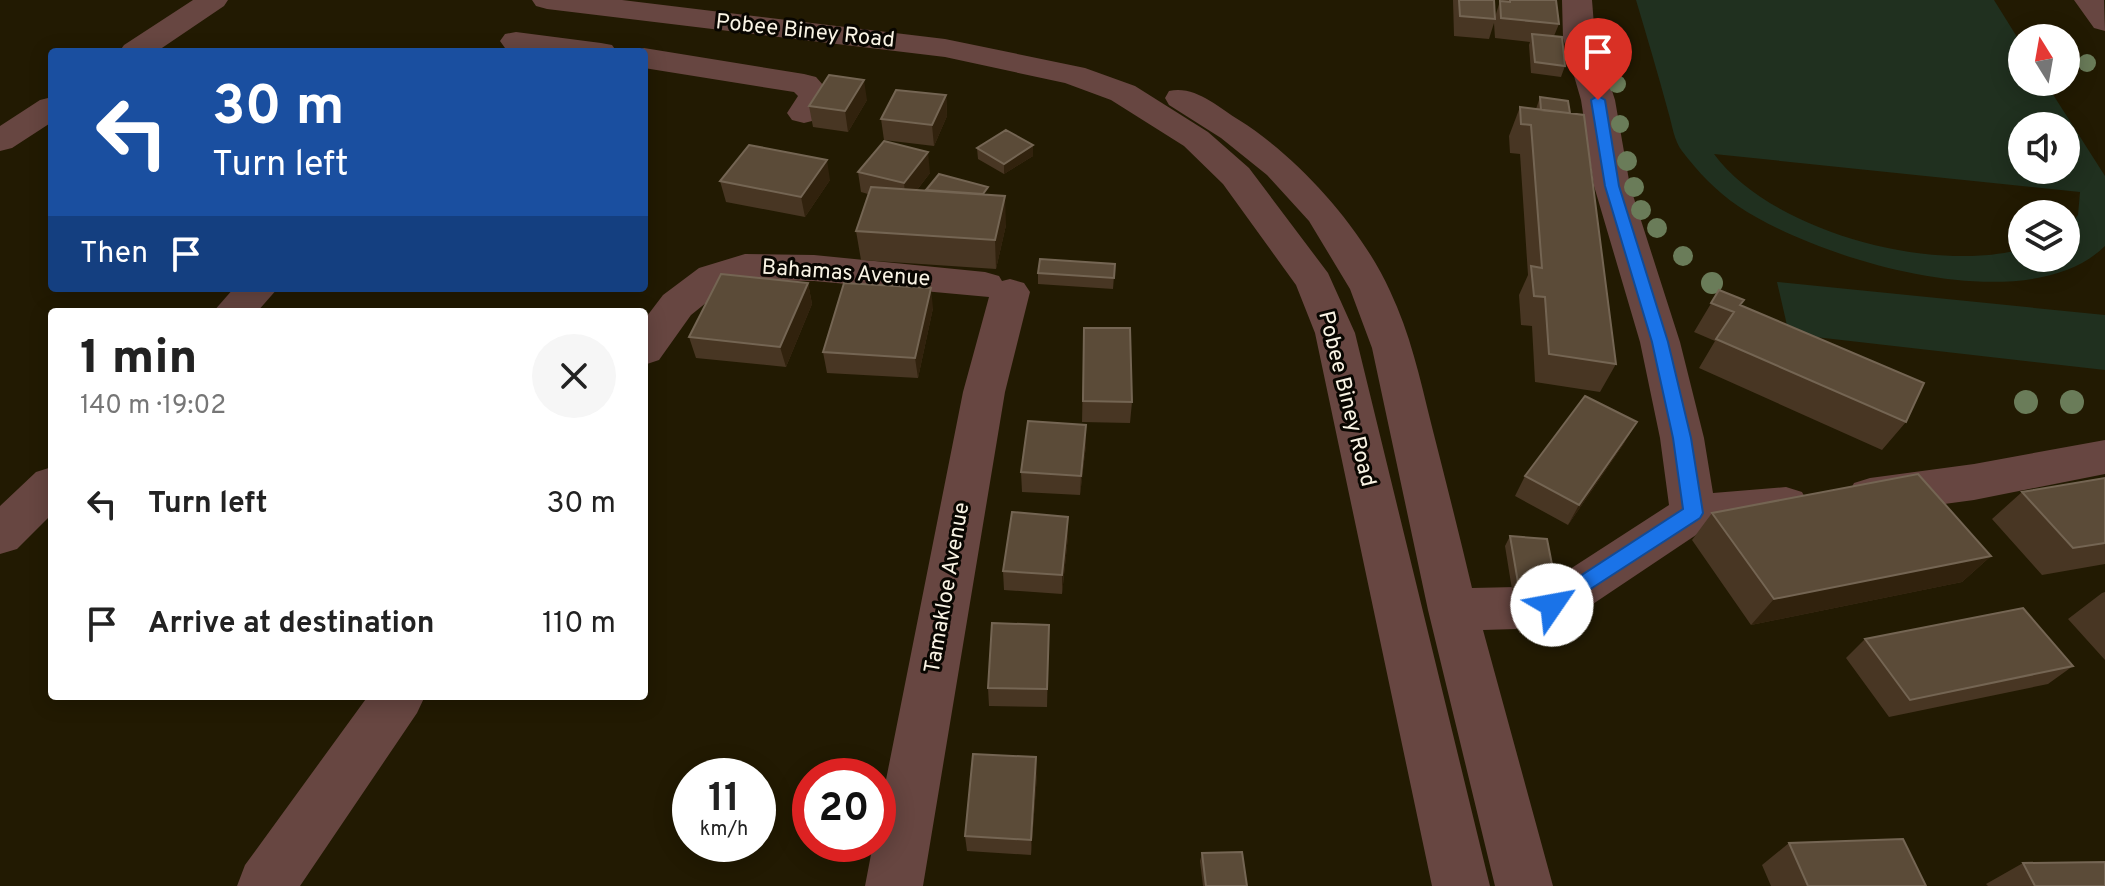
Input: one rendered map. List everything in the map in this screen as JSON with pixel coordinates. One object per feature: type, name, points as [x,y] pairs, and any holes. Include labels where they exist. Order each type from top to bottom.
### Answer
[{"type":"street","points":[[141,48],[213,0]]},
{"type":"street","name":"Pobee Biney Road","points":[[681,0],[954,31],[1039,45],[1088,57],[1190,102],[1279,167],[1323,214],[1370,289],[1392,348],[1453,610],[1524,886]]},
{"type":"street","points":[[1577,0],[1579,38],[1598,100],[1612,186],[1660,342],[1682,438],[1693,513]]},
{"type":"street","points":[[2089,0],[2105,22]]},
{"type":"street","points":[[510,46],[554,1]]},
{"type":"street","name":"Pobee Biney Road","points":[[554,1],[945,48],[1074,75],[1123,93],[1157,113],[1196,139],[1236,176],[1314,282],[1335,333],[1461,886]]},
{"type":"street","points":[[510,46],[540,48]]},
{"type":"street","points":[[648,59],[804,84],[815,94],[804,113]]},
{"type":"street","points":[[0,141],[48,110]]},
{"type":"street","name":"Bahamas Avenue","points":[[648,345],[677,305],[713,277],[745,267],[814,268],[998,289]]},
{"type":"street","name":"Tamakloe Avenue","points":[[894,886],[984,392],[998,289]]},
{"type":"street","points":[[237,308],[254,292]]},
{"type":"street","points":[[1453,610],[1534,607],[1693,513],[1827,502],[1974,482],[2105,457]]},
{"type":"street","points":[[0,535],[48,489]]},
{"type":"street","points":[[266,886],[396,700]]},
{"type":"green space","points":[[1636,0],[1994,0],[2009,24],[2008,96],[2054,96],[2064,112],[2008,112],[2008,184],[2080,184],[2080,137],[2105,176],[2105,246],[2080,262],[2080,192],[1714,154],[1740,181],[1773,205],[1855,240],[1944,256],[2008,251],[2008,272],[2058,272],[2026,280],[1976,281],[1922,275],[1869,263],[1818,246],[1738,206],[1701,174],[1679,147]]},
{"type":"green space","points":[[1777,282],[2105,315],[2105,370],[1789,334]]},
{"type":"building","points":[[1459,0],[1494,0],[1495,19],[1460,16]]},
{"type":"building","points":[[1556,0],[1559,24],[1501,18],[1500,1]]},
{"type":"building","points":[[1532,34],[1562,37],[1565,66],[1535,62]]},
{"type":"building","points":[[829,75],[864,80],[845,111],[809,106]]},
{"type":"building","points":[[896,90],[946,95],[932,125],[881,119]]},
{"type":"building","points":[[1540,97],[1568,101],[1570,113],[1541,110]]},
{"type":"building","points":[[1520,107],[1584,115],[1616,364],[1549,354],[1545,297],[1534,296],[1531,266],[1542,268],[1531,125],[1521,124]]},
{"type":"building","points":[[1006,130],[1033,145],[1004,164],[977,148]]},
{"type":"building","points":[[884,141],[928,152],[904,183],[858,172]]},
{"type":"building","points":[[749,145],[827,160],[801,197],[720,181]]},
{"type":"building","points":[[939,174],[988,187],[983,194],[926,190]]},
{"type":"building","points":[[871,187],[1005,196],[995,240],[856,231]]},
{"type":"building","points":[[1040,259],[1115,264],[1114,278],[1038,273]]},
{"type":"building","points":[[721,274],[808,283],[780,347],[689,337]]},
{"type":"building","points":[[844,283],[931,288],[915,358],[823,352]]},
{"type":"building","points":[[1719,290],[1744,300],[1740,305],[1924,383],[1906,422],[1716,339],[1734,312],[1711,303]]},
{"type":"building","points":[[1084,328],[1130,328],[1132,402],[1083,401]]},
{"type":"building","points":[[1585,396],[1637,422],[1579,505],[1525,476]]},
{"type":"building","points":[[1028,421],[1086,425],[1081,476],[1021,472]]},
{"type":"building","points":[[1918,474],[1991,556],[1774,599],[1712,513]]},
{"type":"building","points":[[2105,478],[2105,543],[2073,548],[2022,492]]},
{"type":"building","points":[[1012,512],[1068,517],[1062,575],[1003,571]]},
{"type":"building","points":[[1510,536],[1547,539],[1564,626],[1525,623]]},
{"type":"building","points":[[2023,608],[2073,666],[1910,700],[1865,639]]},
{"type":"building","points":[[992,623],[1049,625],[1047,689],[988,688]]},
{"type":"building","points":[[973,754],[1036,757],[1031,840],[965,836]]},
{"type":"building","points":[[1903,839],[1926,886],[1808,886],[1789,843]]},
{"type":"building","points":[[1242,852],[1247,886],[1206,886],[1202,853]]},
{"type":"building","points":[[2105,862],[2105,886],[2035,886],[2023,863]]},
{"type":"route","points":[[1552,605],[1693,513],[1682,438],[1660,342],[1612,186],[1598,100]]}]
